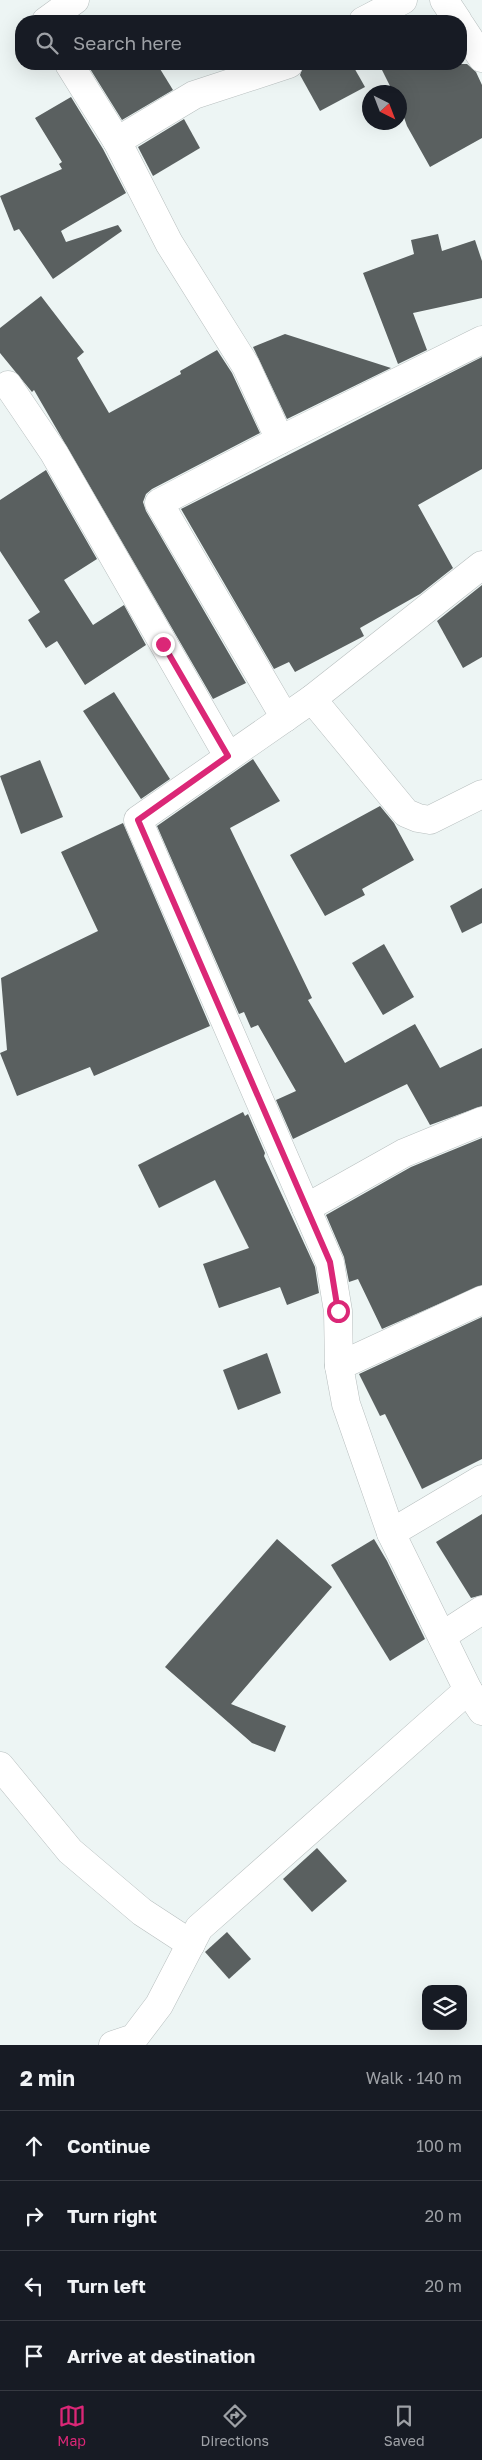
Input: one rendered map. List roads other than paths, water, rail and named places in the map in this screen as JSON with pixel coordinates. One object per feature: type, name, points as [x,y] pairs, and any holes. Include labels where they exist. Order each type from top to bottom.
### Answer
[{"type":"street","points":[[54,15],[75,0]]},
{"type":"street","points":[[374,15],[403,0]]},
{"type":"street","points":[[444,0],[454,15]]},
{"type":"street","points":[[467,35],[482,58]]},
{"type":"street","points":[[73,70],[117,141],[169,243],[246,366],[280,440]]},
{"type":"street","points":[[117,141],[194,95],[271,70]]},
{"type":"street","points":[[285,718],[159,503],[280,440],[482,340]]},
{"type":"street","points":[[8,385],[54,453],[228,756]]},
{"type":"street","points":[[113,2045],[134,2038],[158,2005],[195,1936],[259,1874],[475,1700],[391,1533],[346,1404],[339,1366],[338,1311],[330,1262],[138,820],[228,756],[312,700],[482,565]]},
{"type":"street","points":[[312,700],[406,813],[430,820],[478,803]]},
{"type":"street","points":[[306,1208],[404,1153],[482,1121]]},
{"type":"street","points":[[339,1366],[482,1300]]},
{"type":"street","points":[[391,1533],[482,1479]]},
{"type":"street","points":[[442,1636],[482,1610]]},
{"type":"street","points":[[0,1766],[70,1851],[142,1912],[195,1936]]}]
